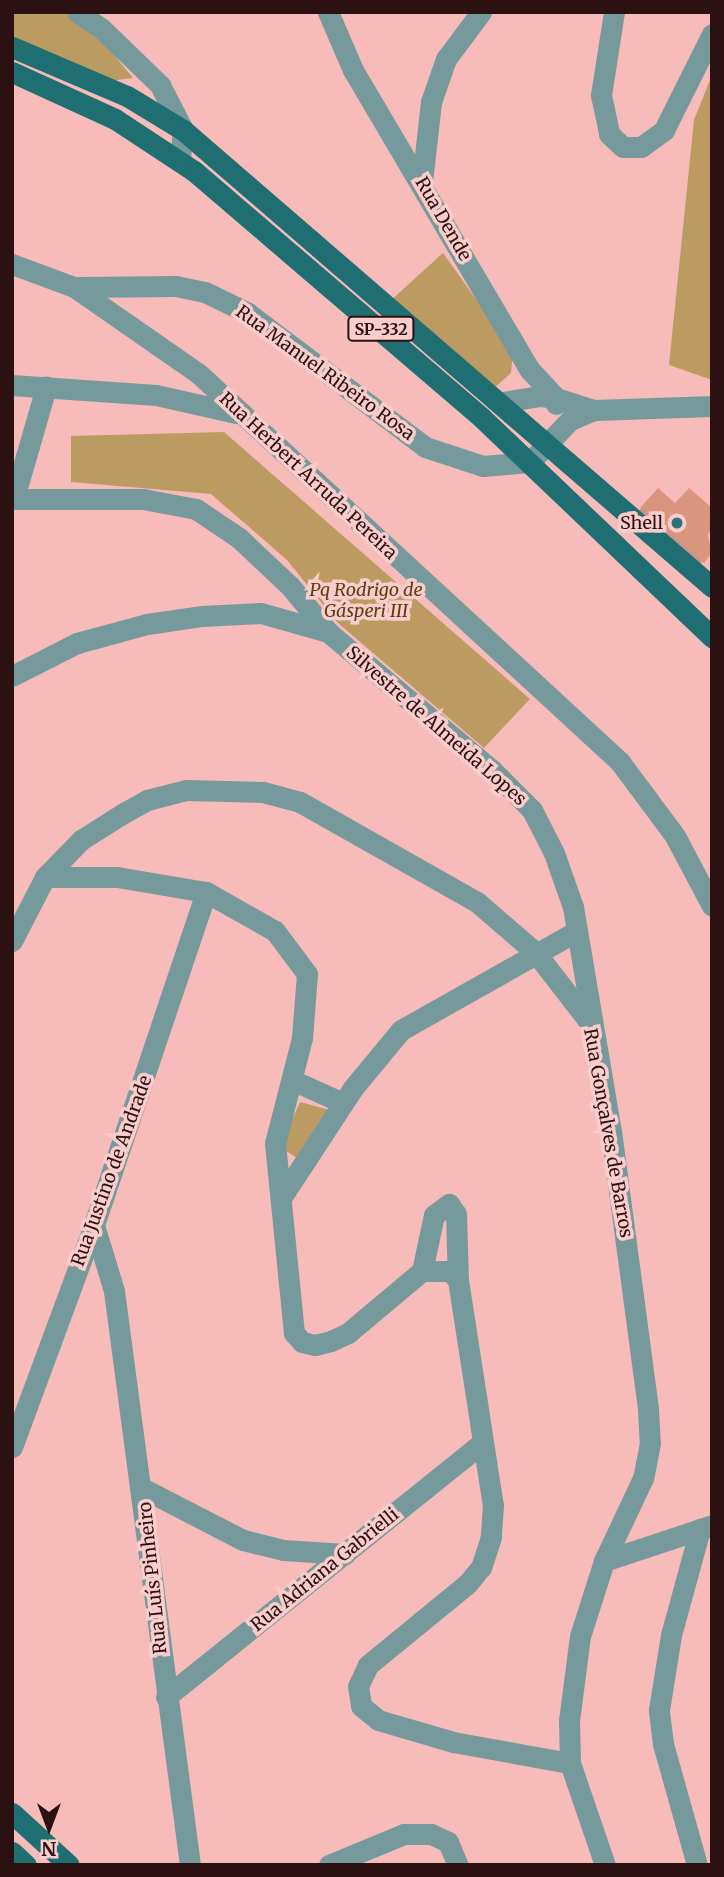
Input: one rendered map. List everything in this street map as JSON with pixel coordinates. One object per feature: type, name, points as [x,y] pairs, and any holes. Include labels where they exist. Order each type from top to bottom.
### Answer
[{"type":"main road","name":"SP-332","points":[[12,47],[127,96],[183,130],[502,402],[712,587]]},
{"type":"main road","name":"SP-332","points":[[12,72],[115,119],[180,161],[484,419],[712,637]]},
{"type":"main road","points":[[12,1813],[69,1865]]},
{"type":"main road","points":[[12,1852],[26,1865]]},
{"type":"street","points":[[77,12],[102,29],[160,85],[183,130],[180,161]]},
{"type":"street","name":"Rua Dende","points":[[328,12],[353,70],[422,182],[525,362],[556,398]]},
{"type":"street","points":[[422,182],[435,91],[446,59],[481,12]]},
{"type":"street","points":[[614,12],[601,95],[609,134],[623,147],[655,141],[664,130],[712,34]]},
{"type":"street","name":"Rua Manuel Ribeiro Rosa","points":[[12,264],[74,287],[176,286],[205,292],[248,313],[425,447],[483,466],[530,461]]},
{"type":"street","name":"Rua Herbert Arruda Pereira","points":[[74,287],[199,374],[236,413],[620,762],[675,836],[712,906]]},
{"type":"street","points":[[484,419],[521,378],[525,362]]},
{"type":"street","points":[[12,385],[156,395],[236,413]]},
{"type":"street","points":[[13,498],[46,387]]},
{"type":"street","points":[[502,402],[521,396],[556,398],[594,410]]},
{"type":"street","points":[[548,443],[556,398]]},
{"type":"street","points":[[530,461],[570,419],[594,410],[712,406]]},
{"type":"street","name":"Silvestre de Almeida Lopes","points":[[13,498],[143,499],[196,509],[239,538],[290,586],[328,632],[492,770],[532,810],[554,853],[577,931],[592,1025]]},
{"type":"street","points":[[261,613],[280,602],[290,586]]},
{"type":"street","points":[[12,676],[77,643],[147,624],[261,613],[328,632]]},
{"type":"street","name":"Rua Gonçalves de Barros","points":[[12,941],[46,877],[81,840],[147,800],[186,790],[263,792],[300,802],[411,862],[477,902],[535,953],[592,1025],[632,1264],[649,1443],[643,1478],[604,1560],[580,1636],[569,1721],[570,1763],[605,1865]]},
{"type":"street","points":[[46,877],[117,877],[206,892],[275,931],[307,974],[302,1038],[275,1143],[294,1333],[302,1342],[315,1345],[348,1333],[422,1271],[443,1269],[458,1280]]},
{"type":"street","name":"Rua Justino de Andrade","points":[[12,1447],[94,1225],[206,892]]},
{"type":"street","points":[[281,1198],[343,1103],[401,1030],[577,931]]},
{"type":"street","points":[[292,1080],[343,1103]]},
{"type":"street","points":[[422,1271],[434,1215],[449,1204],[456,1214],[458,1280],[493,1505],[491,1537],[481,1567],[467,1584],[368,1665],[358,1686],[361,1706],[378,1720],[453,1742],[570,1763]]},
{"type":"street","name":"Rua Luís Pinheiro","points":[[94,1225],[114,1291],[144,1489],[166,1697],[190,1865]]},
{"type":"street","points":[[74,1276],[114,1291]]},
{"type":"street","name":"Rua Adriana Gabrielli","points":[[166,1697],[482,1443]]},
{"type":"street","points":[[144,1489],[243,1540],[283,1550],[345,1554]]},
{"type":"street","points":[[604,1560],[706,1527]]},
{"type":"street","points":[[697,1865],[663,1744],[659,1710],[671,1635],[706,1527]]},
{"type":"street","points":[[329,1865],[404,1834],[431,1834],[448,1842],[457,1865]]},
{"type":"green space","points":[[12,12],[69,12],[106,45],[133,78],[110,81],[12,42]]},
{"type":"green space","points":[[712,75],[712,380],[669,365],[694,120]]},
{"type":"green space","points":[[443,253],[513,351],[511,373],[486,395],[389,302]]},
{"type":"green space","name":"Pq Rodrigo de Gásperi III","points":[[224,432],[530,699],[484,748],[338,623],[287,560],[211,494],[71,482],[71,436]]},
{"type":"green space","points":[[300,1102],[330,1110],[303,1162],[280,1147]]},
{"type":"building","name":"Shell","points":[[658,488],[675,503],[689,488],[712,508],[708,536],[712,553],[704,563],[640,508]]},
{"type":"place","name":"Shell","points":[[677,523]]}]
